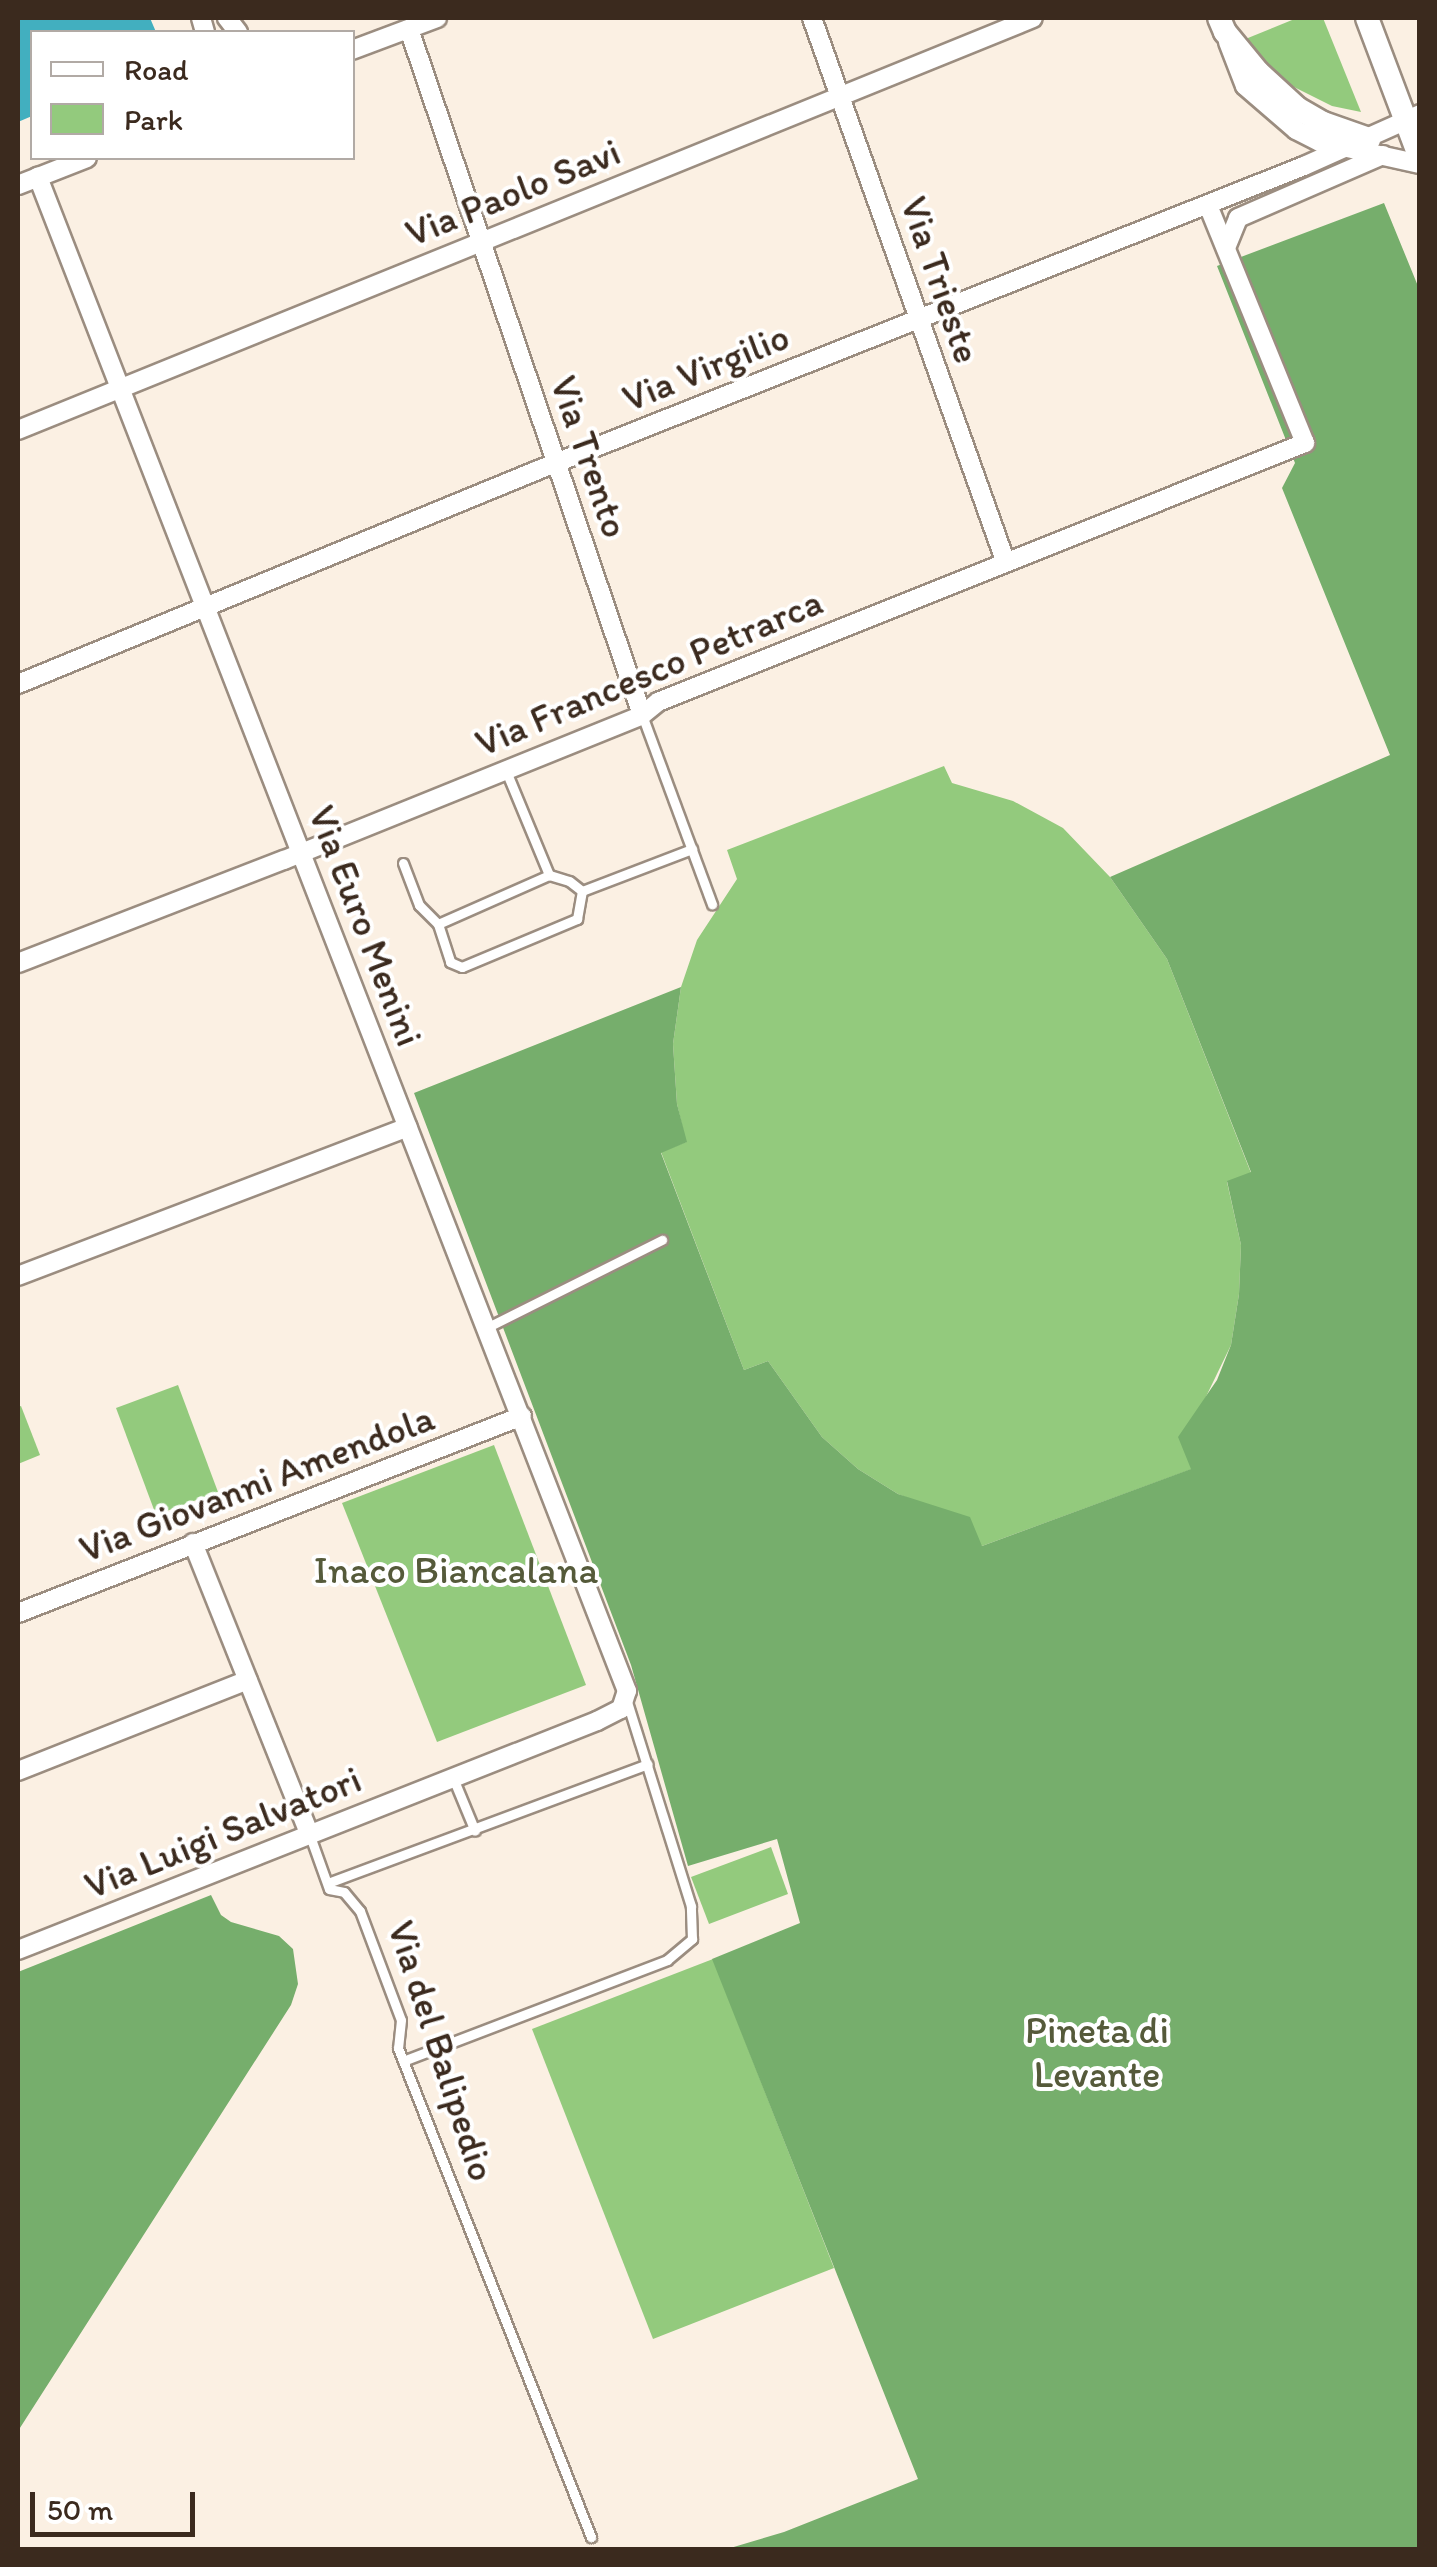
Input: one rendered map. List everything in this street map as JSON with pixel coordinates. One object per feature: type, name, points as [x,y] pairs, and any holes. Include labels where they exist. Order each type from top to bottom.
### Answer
[{"type":"street","points":[[355,49],[437,18]]},
{"type":"street","name":"Via Trieste","points":[[812,18],[1006,564]]},
{"type":"street","name":"Via Paolo Savi","points":[[18,430],[1033,18]]},
{"type":"street","points":[[1222,25],[1297,108],[1366,148],[1420,161],[1413,117],[1367,18]]},
{"type":"street","name":"Via Trento","points":[[409,29],[642,715]]},
{"type":"street","name":"Via Virgilio","points":[[18,684],[919,318],[1366,148],[1413,117]]},
{"type":"street","points":[[1226,248],[1238,218],[1366,148]]},
{"type":"street","points":[[18,186],[82,160]]},
{"type":"street","name":"Via Euro Menini","points":[[38,178],[624,1674],[626,1698]]},
{"type":"street","points":[[1208,205],[1226,248]]},
{"type":"street","name":"Via Francesco Petrarca","points":[[18,963],[642,715],[658,702],[1305,443],[1226,248]]},
{"type":"street","points":[[18,1276],[408,1127]]},
{"type":"street","name":"Via Giovanni Amendola","points":[[18,1614],[522,1416]]},
{"type":"street","name":"Via del Balipedio","points":[[194,1544],[309,1833]]},
{"type":"street","points":[[18,1770],[248,1680]]},
{"type":"street","name":"Via Luigi Salvatori","points":[[18,1950],[617,1712],[626,1698]]},
{"type":"lane","name":"Via Trento","points":[[642,715],[712,904]]},
{"type":"lane","points":[[505,769],[549,875]]},
{"type":"lane","points":[[582,891],[692,849]]},
{"type":"lane","points":[[403,863],[419,905],[438,924],[450,962],[462,967],[576,919],[582,891]]},
{"type":"lane","points":[[438,924],[549,875],[569,880],[582,891]]},
{"type":"lane","points":[[486,1328],[662,1240]]},
{"type":"lane","points":[[402,2061],[666,1960],[686,1948],[695,1930],[694,1919],[626,1698]]},
{"type":"lane","points":[[328,1883],[648,1764]]},
{"type":"lane","points":[[454,1778],[475,1831]]},
{"type":"lane","name":"Via del Balipedio","points":[[309,1833],[330,1889],[344,1892],[360,1910],[401,2020],[398,2048],[402,2061],[591,2538]]},
{"type":"green space","points":[[1297,18],[1323,18],[1361,112],[1332,106],[1284,82],[1243,40]]},
{"type":"green space","name":"Pineta di Levante","points":[[1384,203],[1420,291],[1419,2549],[727,2549],[784,2532],[918,2479],[712,1959],[800,1923],[777,1839],[688,1866],[631,1665],[414,1093],[681,987],[673,1044],[677,1104],[687,1142],[661,1153],[744,1370],[768,1361],[822,1437],[858,1469],[898,1494],[970,1517],[982,1546],[1191,1469],[1178,1437],[1217,1380],[1231,1345],[1239,1294],[1241,1245],[1227,1181],[1251,1172],[1167,959],[1110,877],[1390,755],[1282,488],[1295,463],[1217,266]]},
{"type":"green space","points":[[944,766],[952,783],[1013,801],[1063,828],[1110,877],[1167,959],[1251,1173],[1227,1182],[1241,1245],[1239,1294],[1231,1345],[1201,1407],[1192,1469],[982,1546],[928,1506],[898,1494],[858,1469],[822,1437],[768,1361],[744,1370],[661,1152],[686,1142],[677,1104],[673,1044],[681,987],[697,940],[737,879],[727,850]]},
{"type":"green space","points":[[178,1385],[218,1492],[156,1515],[116,1408]]},
{"type":"green space","points":[[21,1406],[40,1455],[18,1464],[18,1407]]},
{"type":"green space","name":"Inaco Biancalana","points":[[494,1445],[586,1685],[437,1742],[342,1503]]},
{"type":"green space","points":[[771,1847],[788,1894],[709,1924],[691,1877]]},
{"type":"green space","points":[[211,1895],[221,1915],[231,1922],[279,1936],[293,1949],[298,1984],[291,2005],[18,2431],[18,1972]]},
{"type":"green space","points":[[713,1959],[834,2268],[653,2339],[532,2029]]},
{"type":"water","points":[[18,18],[150,18],[155,30],[30,30],[30,117],[18,122]]}]
